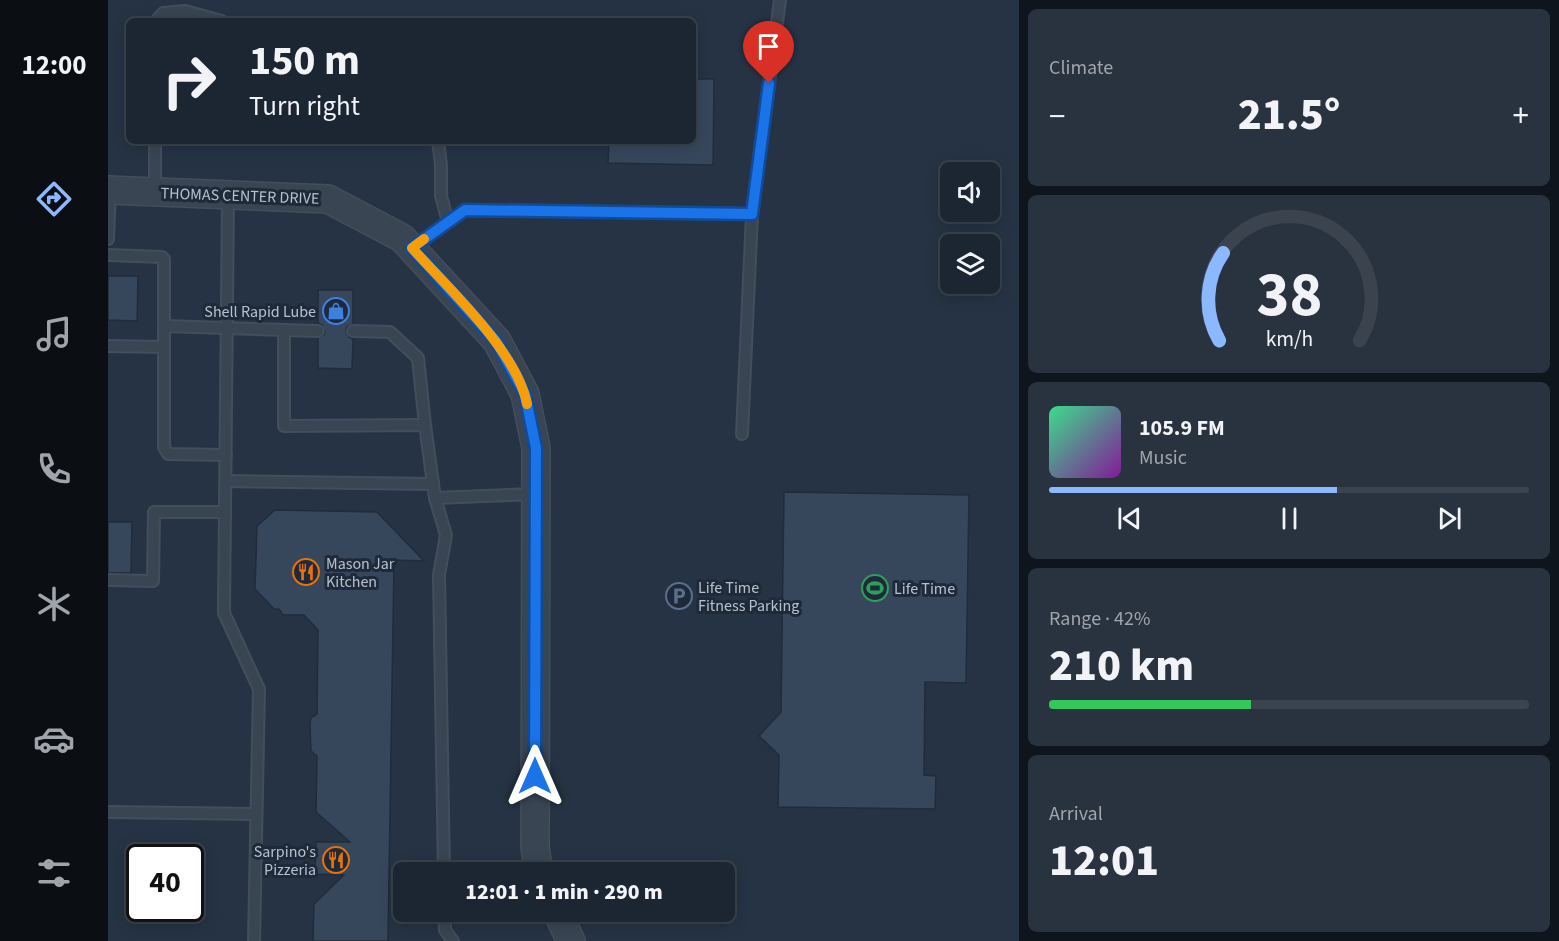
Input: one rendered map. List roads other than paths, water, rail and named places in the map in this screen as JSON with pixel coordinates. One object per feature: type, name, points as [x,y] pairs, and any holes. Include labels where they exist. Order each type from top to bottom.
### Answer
[{"type":"street","name":"THOMAS CENTER DRIVE","points":[[109,190],[328,198],[402,238],[496,341],[525,394],[536,448],[535,847],[537,862]]},
{"type":"street","points":[[562,922],[571,941]]},
{"type":"lane","points":[[742,435],[752,214],[780,0]]},
{"type":"lane","points":[[159,18],[164,13],[185,11],[211,18]]},
{"type":"lane","points":[[154,144],[155,192]]},
{"type":"lane","points":[[438,144],[441,196],[448,222]]},
{"type":"lane","points":[[108,239],[109,190]]},
{"type":"lane","points":[[228,195],[224,613],[260,689],[254,941]]},
{"type":"lane","points":[[412,248],[465,210],[752,214]]},
{"type":"lane","points":[[108,255],[162,257],[164,259],[165,452],[168,454],[226,454]]},
{"type":"lane","points":[[164,326],[318,331]]},
{"type":"lane","points":[[284,330],[284,426],[425,425]]},
{"type":"lane","points":[[353,332],[390,332],[418,358],[435,498],[446,535],[439,575],[444,862]]},
{"type":"lane","points":[[108,346],[164,347]]},
{"type":"lane","points":[[225,481],[433,484]]},
{"type":"lane","points":[[435,498],[536,494]]},
{"type":"lane","points":[[108,580],[153,581],[154,512],[225,512]]},
{"type":"lane","points":[[108,812],[256,814]]},
{"type":"lane","points":[[445,922],[445,930],[453,941]]},
{"type":"place","name":"Shell Rapid Lube","points":[[336,311]]},
{"type":"place","name":"Mason Jar Kitchen","points":[[306,572]]},
{"type":"place","name":"Life Time","points":[[875,588]]},
{"type":"place","name":"Life Time Fitness Parking","points":[[679,596]]},
{"type":"place","name":"Sarpino's Pizzeria","points":[[336,860]]}]
